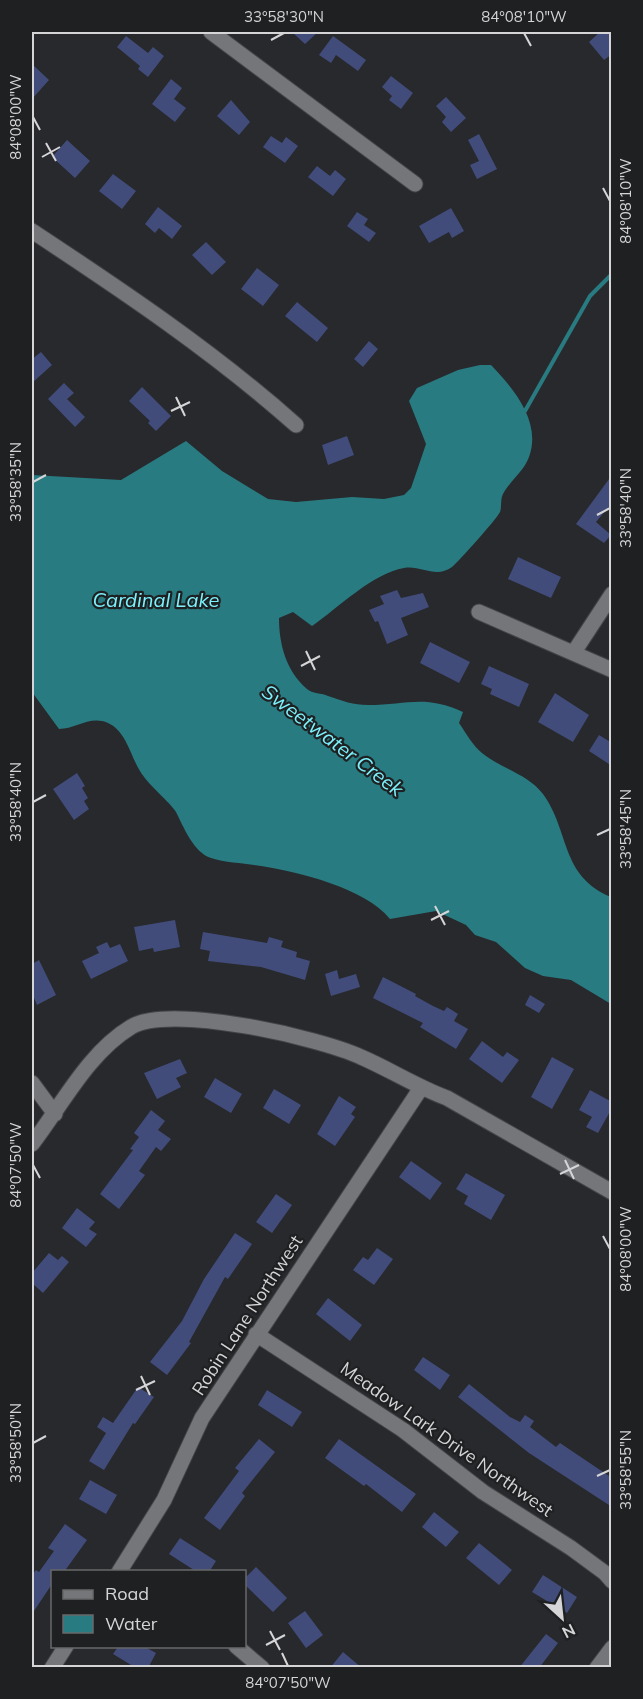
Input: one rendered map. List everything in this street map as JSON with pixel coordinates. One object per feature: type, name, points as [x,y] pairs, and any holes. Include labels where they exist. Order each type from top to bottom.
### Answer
[{"type":"street","points":[[212,32],[415,184]]},
{"type":"street","points":[[32,231],[138,300],[253,387],[296,425]]},
{"type":"street","points":[[574,652],[612,594]]},
{"type":"street","points":[[479,612],[612,670]]},
{"type":"street","points":[[32,1144],[93,1060],[133,1025],[177,1017],[290,1036],[360,1056],[422,1088],[447,1098],[612,1192]]},
{"type":"street","points":[[32,1083],[55,1114]]},
{"type":"street","name":"Robin Lane Northwest","points":[[120,1570],[164,1500],[202,1418],[422,1088]]},
{"type":"street","name":"Meadow Lark Drive Northwest","points":[[256,1335],[403,1430],[483,1491],[572,1548],[612,1581]]},
{"type":"street","points":[[52,1668],[65,1648]]},
{"type":"street","points":[[237,1648],[262,1668]]},
{"type":"street","points":[[597,1668],[612,1648]]},
{"type":"water","name":"Cardinal Lake","points":[[491,365],[508,384],[523,406],[532,431],[529,457],[503,494],[501,510],[497,516],[452,567],[440,572],[410,568],[392,571],[356,592],[312,626],[293,612],[279,618],[280,638],[285,656],[294,674],[312,692],[358,704],[426,702],[437,703],[463,712],[459,723],[479,750],[537,787],[552,808],[574,865],[595,888],[611,897],[611,1004],[571,980],[543,976],[525,968],[496,942],[475,935],[466,925],[436,911],[390,919],[365,898],[330,883],[294,872],[223,861],[205,855],[199,851],[190,838],[173,808],[136,765],[123,737],[114,727],[101,721],[89,721],[59,729],[32,692],[32,475],[121,480],[186,441],[222,471],[268,499],[296,502],[352,497],[384,499],[404,495],[411,488],[426,444],[409,401],[417,388],[458,370]]},
{"type":"building","points":[[292,32],[318,32],[305,44]]},
{"type":"building","points":[[600,32],[608,32],[612,36],[612,54],[604,60],[589,42]]},
{"type":"building","points":[[126,36],[148,53],[153,47],[164,56],[148,77],[138,69],[140,66],[117,47]]},
{"type":"building","points":[[333,36],[366,60],[358,71],[336,55],[331,63],[319,55]]},
{"type":"building","points":[[32,64],[49,80],[32,99]]},
{"type":"building","points":[[391,76],[413,93],[401,109],[389,100],[392,96],[382,87]]},
{"type":"building","points":[[171,79],[182,88],[174,99],[186,108],[175,122],[152,104]]},
{"type":"building","points":[[446,97],[466,118],[451,132],[442,122],[446,117],[436,106]]},
{"type":"building","points":[[231,100],[250,122],[239,135],[217,116]]},
{"type":"building","points":[[479,134],[497,169],[477,179],[470,165],[479,161],[468,140]]},
{"type":"building","points":[[271,136],[282,143],[286,137],[298,146],[285,163],[263,147]]},
{"type":"building","points":[[67,140],[90,161],[75,178],[52,157]]},
{"type":"building","points":[[317,166],[330,176],[335,170],[346,179],[333,196],[308,177]]},
{"type":"building","points":[[113,174],[136,191],[122,209],[99,191]]},
{"type":"building","points":[[158,207],[182,226],[172,239],[159,228],[155,233],[145,224]]},
{"type":"building","points":[[451,208],[464,231],[452,238],[449,232],[429,243],[419,226]]},
{"type":"building","points":[[357,212],[368,219],[364,225],[376,233],[369,242],[347,226]]},
{"type":"building","points":[[206,242],[226,262],[212,275],[192,255]]},
{"type":"building","points":[[257,268],[279,285],[263,306],[241,289]]},
{"type":"building","points":[[297,302],[328,328],[317,342],[285,316]]},
{"type":"building","points":[[369,341],[378,349],[363,367],[354,359]]},
{"type":"building","points":[[41,352],[52,365],[32,383],[32,359]]},
{"type":"building","points":[[64,383],[74,393],[67,399],[85,417],[75,427],[48,399]]},
{"type":"building","points":[[142,387],[171,416],[156,431],[148,423],[150,421],[129,401]]},
{"type":"building","points":[[347,436],[354,455],[328,465],[322,445]]},
{"type":"building","points":[[612,475],[612,503],[596,522],[611,535],[604,543],[576,524]]},
{"type":"building","points":[[518,557],[561,577],[551,598],[508,579]]},
{"type":"building","points":[[397,590],[401,598],[423,593],[429,607],[401,618],[408,635],[387,644],[378,621],[375,622],[369,610],[384,604],[380,596]]},
{"type":"building","points":[[430,642],[470,662],[459,683],[420,663]]},
{"type":"building","points":[[489,666],[529,684],[519,707],[490,694],[492,689],[481,684]]},
{"type":"building","points":[[555,693],[589,715],[573,742],[538,722]]},
{"type":"building","points":[[599,735],[612,743],[612,766],[589,751]]},
{"type":"building","points":[[77,773],[85,786],[82,788],[88,798],[84,801],[89,809],[74,820],[53,789]]},
{"type":"building","points":[[175,920],[180,947],[154,952],[153,948],[139,951],[134,927]]},
{"type":"building","points":[[203,932],[267,943],[269,937],[283,941],[281,947],[297,952],[296,957],[310,961],[305,980],[261,967],[208,961],[210,951],[200,949]]},
{"type":"building","points":[[107,942],[110,948],[120,944],[128,961],[91,979],[82,961],[99,953],[96,947]]},
{"type":"building","points":[[39,960],[56,995],[37,1005],[32,993],[32,964]]},
{"type":"building","points":[[337,970],[339,979],[356,974],[360,987],[331,996],[325,974]]},
{"type":"building","points":[[383,977],[416,994],[415,996],[433,1006],[444,1011],[447,1007],[458,1014],[454,1021],[468,1029],[456,1049],[420,1027],[423,1023],[373,998]]},
{"type":"building","points":[[530,995],[545,1004],[539,1013],[525,1005]]},
{"type":"building","points":[[482,1041],[503,1057],[507,1052],[519,1060],[502,1083],[469,1059]]},
{"type":"building","points":[[552,1057],[574,1069],[552,1109],[531,1097]]},
{"type":"building","points":[[180,1059],[187,1073],[176,1078],[181,1087],[157,1099],[144,1073]]},
{"type":"building","points":[[215,1078],[242,1094],[231,1113],[204,1097]]},
{"type":"building","points":[[274,1089],[301,1105],[289,1124],[263,1108]]},
{"type":"building","points":[[590,1090],[612,1102],[612,1108],[598,1133],[586,1127],[592,1117],[579,1110]]},
{"type":"building","points":[[339,1096],[356,1107],[351,1114],[355,1117],[335,1146],[317,1134]]},
{"type":"building","points":[[151,1110],[165,1121],[158,1130],[171,1139],[161,1151],[156,1147],[139,1171],[145,1175],[119,1209],[100,1194],[133,1150],[130,1149],[139,1137],[134,1133]]},
{"type":"building","points":[[411,1161],[442,1183],[430,1200],[399,1177]]},
{"type":"building","points":[[466,1173],[505,1195],[491,1220],[464,1204],[468,1196],[456,1189]]},
{"type":"building","points":[[276,1194],[292,1205],[272,1233],[256,1222]]},
{"type":"building","points":[[77,1208],[95,1222],[89,1229],[97,1234],[86,1247],[62,1228]]},
{"type":"building","points":[[235,1233],[252,1244],[228,1279],[225,1277],[189,1342],[191,1343],[167,1375],[150,1362],[182,1321],[204,1279]]},
{"type":"building","points":[[377,1248],[393,1259],[374,1285],[353,1270],[363,1257],[368,1260]]},
{"type":"building","points":[[49,1253],[58,1260],[62,1256],[69,1262],[43,1293],[32,1283],[32,1273]]},
{"type":"building","points":[[328,1298],[362,1325],[350,1341],[316,1314]]},
{"type":"building","points":[[423,1357],[450,1375],[440,1390],[414,1370]]},
{"type":"building","points":[[469,1384],[510,1417],[520,1422],[525,1415],[534,1421],[530,1427],[556,1447],[560,1443],[612,1478],[612,1507],[529,1453],[458,1397]]},
{"type":"building","points":[[138,1387],[154,1397],[135,1424],[133,1423],[104,1470],[89,1461],[106,1433],[97,1427],[103,1417],[113,1423]]},
{"type":"building","points":[[267,1390],[302,1412],[292,1427],[258,1405]]},
{"type":"building","points":[[259,1439],[275,1452],[242,1493],[245,1496],[220,1530],[204,1518],[239,1471],[235,1468]]},
{"type":"building","points":[[339,1439],[416,1494],[402,1512],[366,1484],[364,1486],[325,1458]]},
{"type":"building","points":[[90,1480],[117,1495],[106,1514],[79,1499]]},
{"type":"building","points":[[434,1512],[459,1532],[446,1547],[422,1527]]},
{"type":"building","points":[[65,1524],[87,1540],[65,1570],[51,1570],[51,1586],[32,1614],[32,1575],[36,1570],[39,1572],[54,1551],[48,1548]]},
{"type":"building","points":[[180,1538],[216,1561],[210,1570],[194,1570],[169,1554]]},
{"type":"building","points":[[479,1543],[512,1570],[499,1585],[466,1558]]},
{"type":"building","points":[[256,1567],[287,1598],[273,1612],[246,1586],[246,1577]]},
{"type":"building","points":[[543,1575],[577,1597],[567,1613],[532,1592]]},
{"type":"building","points":[[305,1611],[323,1635],[306,1648],[288,1623]]},
{"type":"building","points":[[546,1634],[558,1643],[539,1668],[519,1668]]},
{"type":"building","points":[[117,1648],[147,1648],[156,1653],[148,1668],[136,1668],[113,1654]]},
{"type":"building","points":[[343,1652],[362,1668],[330,1668]]},
{"type":"waterway","points":[[525,411],[590,296],[612,274]]},
{"type":"water label","name":"Sweetwater Creek","points":[[333,740]]}]
